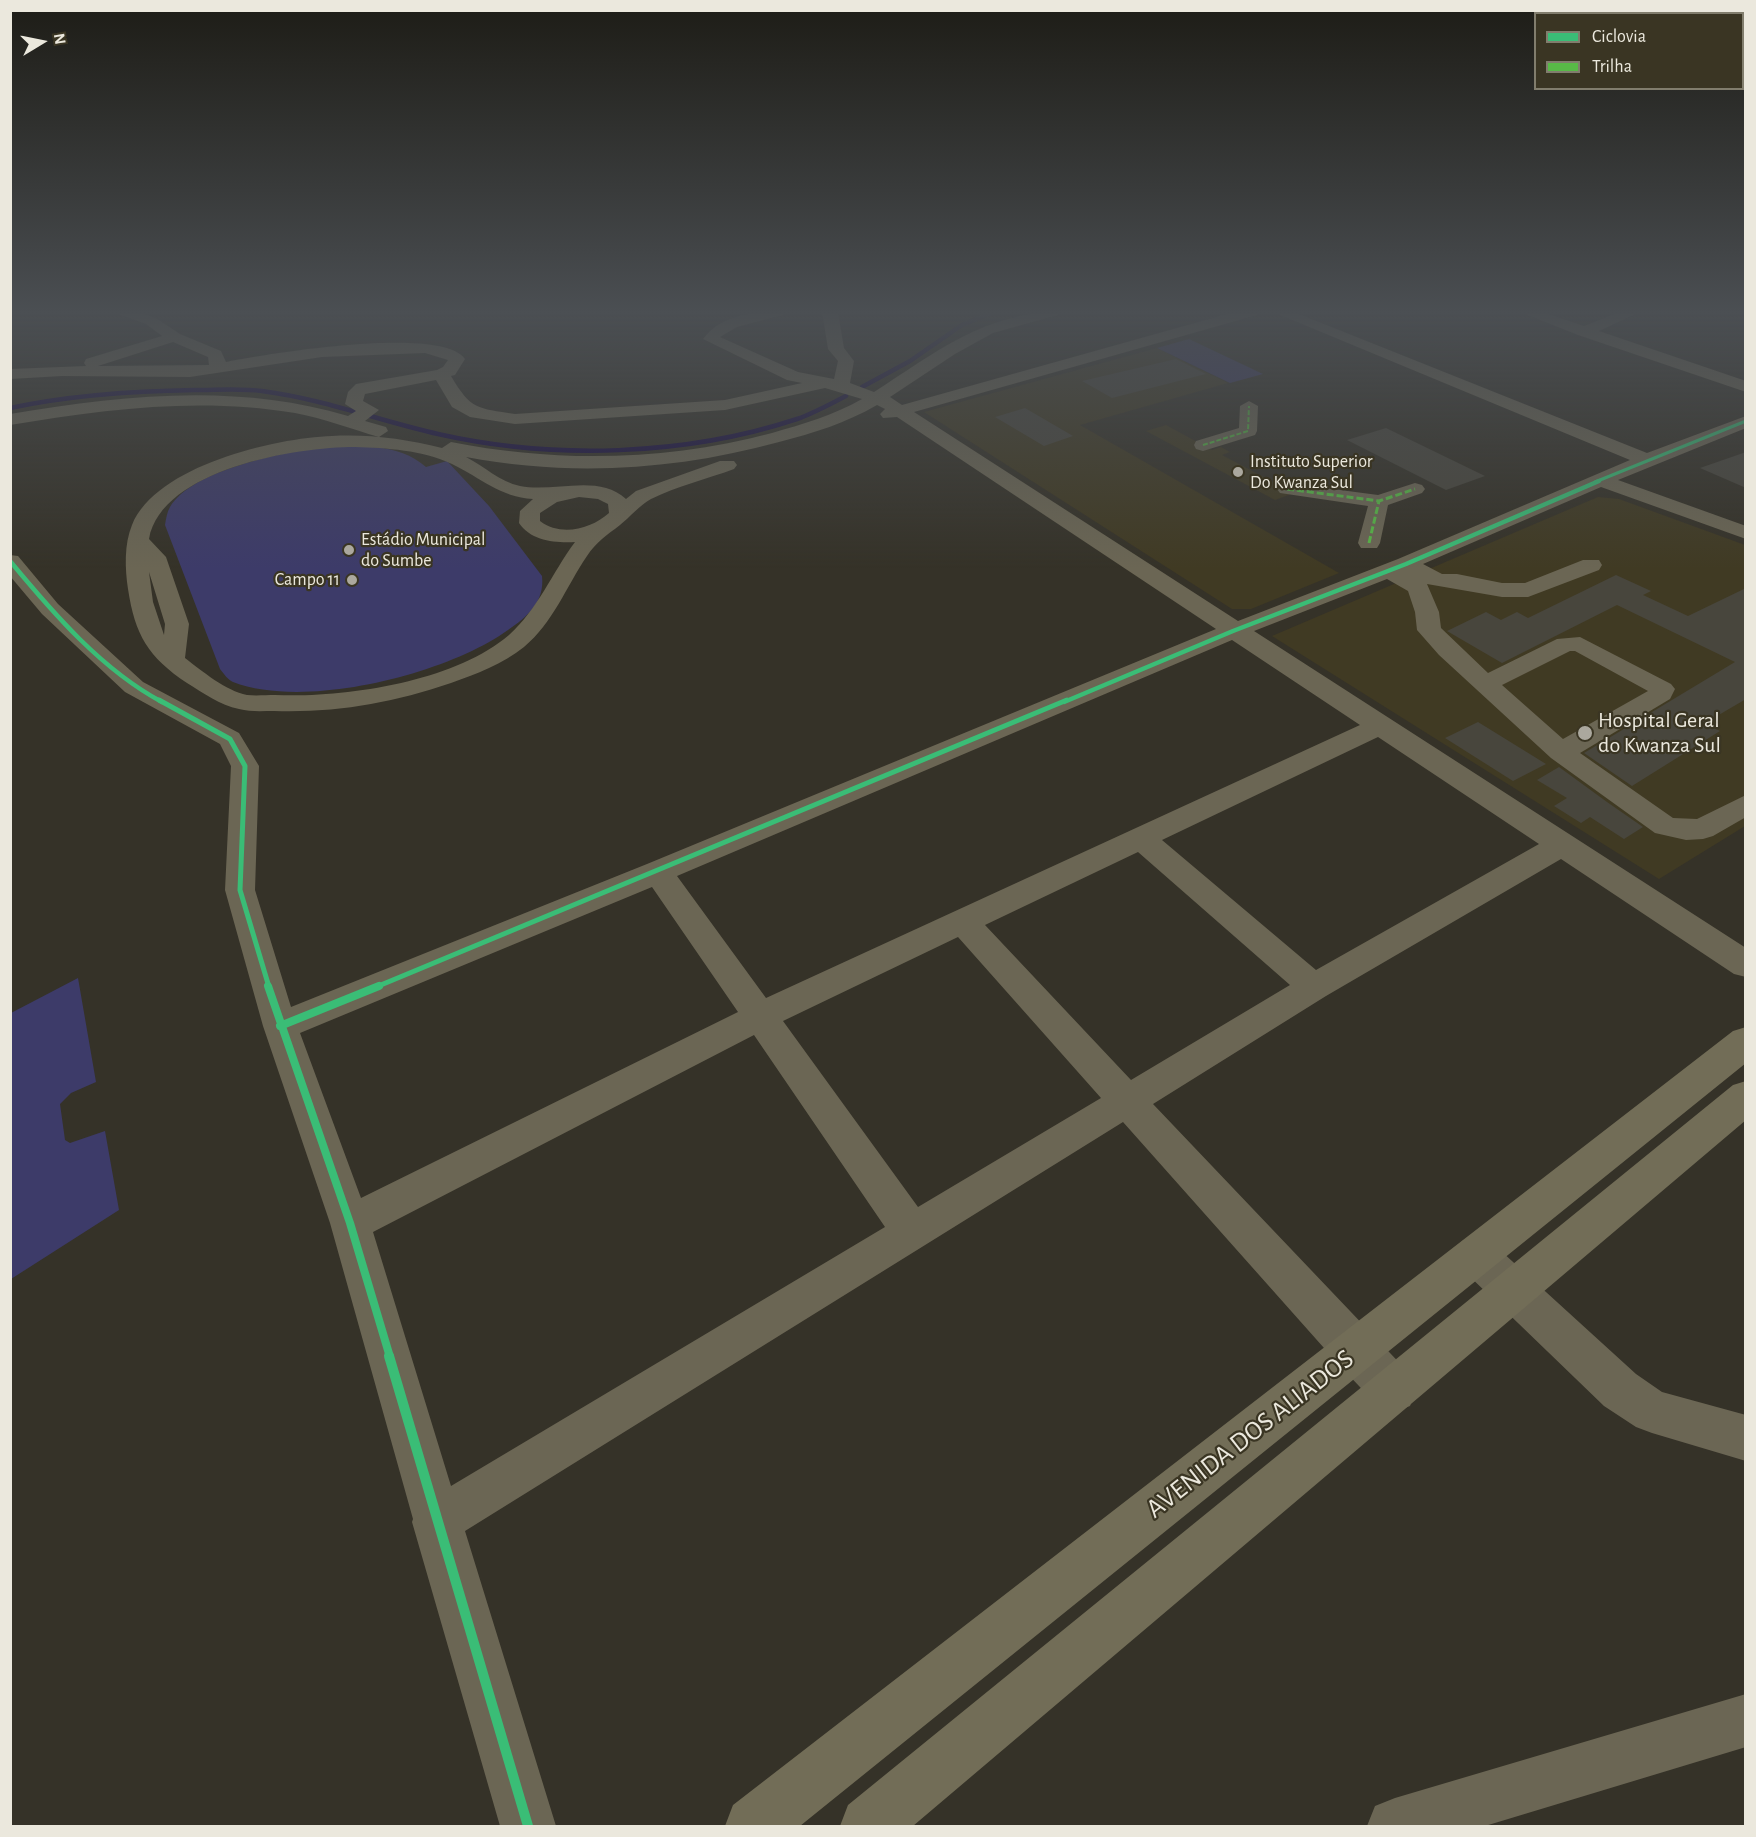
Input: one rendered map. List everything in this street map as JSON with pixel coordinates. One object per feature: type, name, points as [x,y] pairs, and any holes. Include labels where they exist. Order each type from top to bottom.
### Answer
[{"type":"main road","name":"AVENIDA DOS ALIADOS","points":[[754,1827],[1746,1042]]},
{"type":"main road","points":[[869,1827],[1746,1097]]},
{"type":"street","points":[[356,398],[354,404],[370,410],[358,419]]},
{"type":"street","points":[[455,398],[458,403],[476,413],[515,419],[724,405],[756,398]]},
{"type":"street","points":[[866,398],[886,407],[1746,965]]},
{"type":"street","points":[[886,407],[898,398]]},
{"type":"street","points":[[665,485],[602,493],[534,494],[510,490],[496,484],[455,458],[384,443],[345,441],[300,444],[264,452],[221,466],[172,493],[145,517],[139,541],[155,557],[177,624],[172,661],[240,702],[322,706],[393,693],[465,670],[515,642],[544,613],[579,548],[643,495],[665,485],[886,407],[919,398]]},
{"type":"street","points":[[10,420],[85,406],[154,401],[235,401],[358,419],[457,450],[532,460],[606,463],[688,456],[765,441],[922,398]]},
{"type":"street","points":[[1493,398],[1647,460]]},
{"type":"street","points":[[1203,445],[1248,431],[1249,406]]},
{"type":"street","points":[[280,1026],[658,872],[1233,631],[1397,567],[1603,481],[1647,460],[1746,421]]},
{"type":"street","points":[[1603,481],[1746,532]]},
{"type":"street","points":[[496,484],[535,529],[553,535],[576,535],[597,531]]},
{"type":"street","points":[[1287,489],[1379,501],[1415,489]]},
{"type":"street","points":[[563,574],[529,522],[530,511],[542,501],[564,493]]},
{"type":"street","points":[[602,493],[618,502],[620,514]]},
{"type":"street","points":[[1369,543],[1379,501]]},
{"type":"street","points":[[10,561],[50,609],[134,687],[230,739],[244,766],[240,890],[280,1026],[350,1223],[436,1522],[528,1827]]},
{"type":"street","points":[[1397,567],[1438,581],[1457,581],[1502,590],[1528,590],[1591,565]]},
{"type":"street","points":[[1397,567],[1418,586],[1427,612],[1429,630],[1485,684],[1561,752],[1665,825],[1686,830],[1703,829],[1746,804]]},
{"type":"street","points":[[1485,684],[1566,644],[1580,644],[1662,689],[1661,694],[1561,752]]},
{"type":"street","points":[[350,1223],[759,1017],[964,923],[1140,837],[1380,726]]},
{"type":"street","points":[[1140,837],[1314,987]]},
{"type":"street","points":[[436,1522],[1314,987],[1562,845]]},
{"type":"street","points":[[658,872],[912,1232]]},
{"type":"street","points":[[964,923],[1355,1351],[1394,1390]]},
{"type":"street","points":[[1476,1255],[1620,1390],[1652,1411],[1746,1438]]},
{"type":"street","points":[[1395,1827],[1746,1720]]},
{"type":"shaded area","points":[[976,398],[1176,398],[1080,425],[1339,573],[1251,609],[1232,609],[924,412]]},
{"type":"shaded area","name":"Instituto Superior Do Kwanza Sul","points":[[1166,425],[1212,450],[1221,447],[1230,452],[1222,455],[1294,493],[1275,500],[1146,431]]},
{"type":"shaded area","name":"Estádio Municipal do Sumbe","points":[[323,445],[377,447],[403,453],[426,467],[447,461],[489,506],[542,576],[541,594],[533,608],[515,625],[482,646],[450,661],[375,683],[298,692],[263,690],[229,680],[220,669],[165,525],[168,511],[181,494],[218,473],[240,465]]},
{"type":"shaded area","name":"Hospital Geral do Kwanza Sul","points":[[1598,497],[1619,499],[1745,545],[1745,826],[1659,879],[1272,636]]},
{"type":"shaded area","points":[[78,978],[96,1082],[71,1093],[60,1104],[65,1140],[70,1143],[105,1131],[119,1210],[11,1279],[11,1013]]},
{"type":"building","points":[[1025,408],[1073,436],[1044,446],[995,417]]},
{"type":"building","points":[[1386,428],[1485,476],[1446,490],[1347,440]]},
{"type":"building","points":[[1746,452],[1746,488],[1700,468]]},
{"type":"building","points":[[1616,575],[1651,591],[1643,595],[1688,616],[1746,588],[1746,699],[1705,723],[1720,731],[1632,786],[1584,753],[1735,662],[1617,605],[1502,663],[1447,631],[1486,612],[1501,620],[1517,612],[1528,618]]},
{"type":"building","points":[[1478,722],[1546,764],[1513,781],[1445,738]]},
{"type":"building","points":[[1559,767],[1643,827],[1624,839],[1590,817],[1581,823],[1554,806],[1567,798],[1537,780]]},
{"type":"waterway","points":[[10,408],[73,398]]},
{"type":"waterway","points":[[300,398],[438,434],[527,448],[573,450],[665,447],[710,441],[797,419],[843,398]]},
{"type":"marked path","points":[[1203,445],[1248,431],[1249,406]]},
{"type":"marked path","points":[[1287,489],[1379,501],[1415,489]]},
{"type":"marked path","points":[[1369,543],[1379,501]]},
{"type":"cycle path","points":[[280,1026],[658,872],[1233,631],[1406,564],[1647,460],[1746,421]]},
{"type":"cycle path","points":[[10,561],[50,609],[134,687],[230,739],[245,766],[240,890],[280,1026],[350,1223],[528,1826]]},
{"type":"place","name":"Instituto Superior Do Kwanza Sul","points":[[1238,472]]},
{"type":"place","name":"Estádio Municipal do Sumbe","points":[[349,550]]},
{"type":"place","name":"Campo 11","points":[[352,580]]},
{"type":"place","name":"Hospital Geral do Kwanza Sul","points":[[1585,733]]}]
